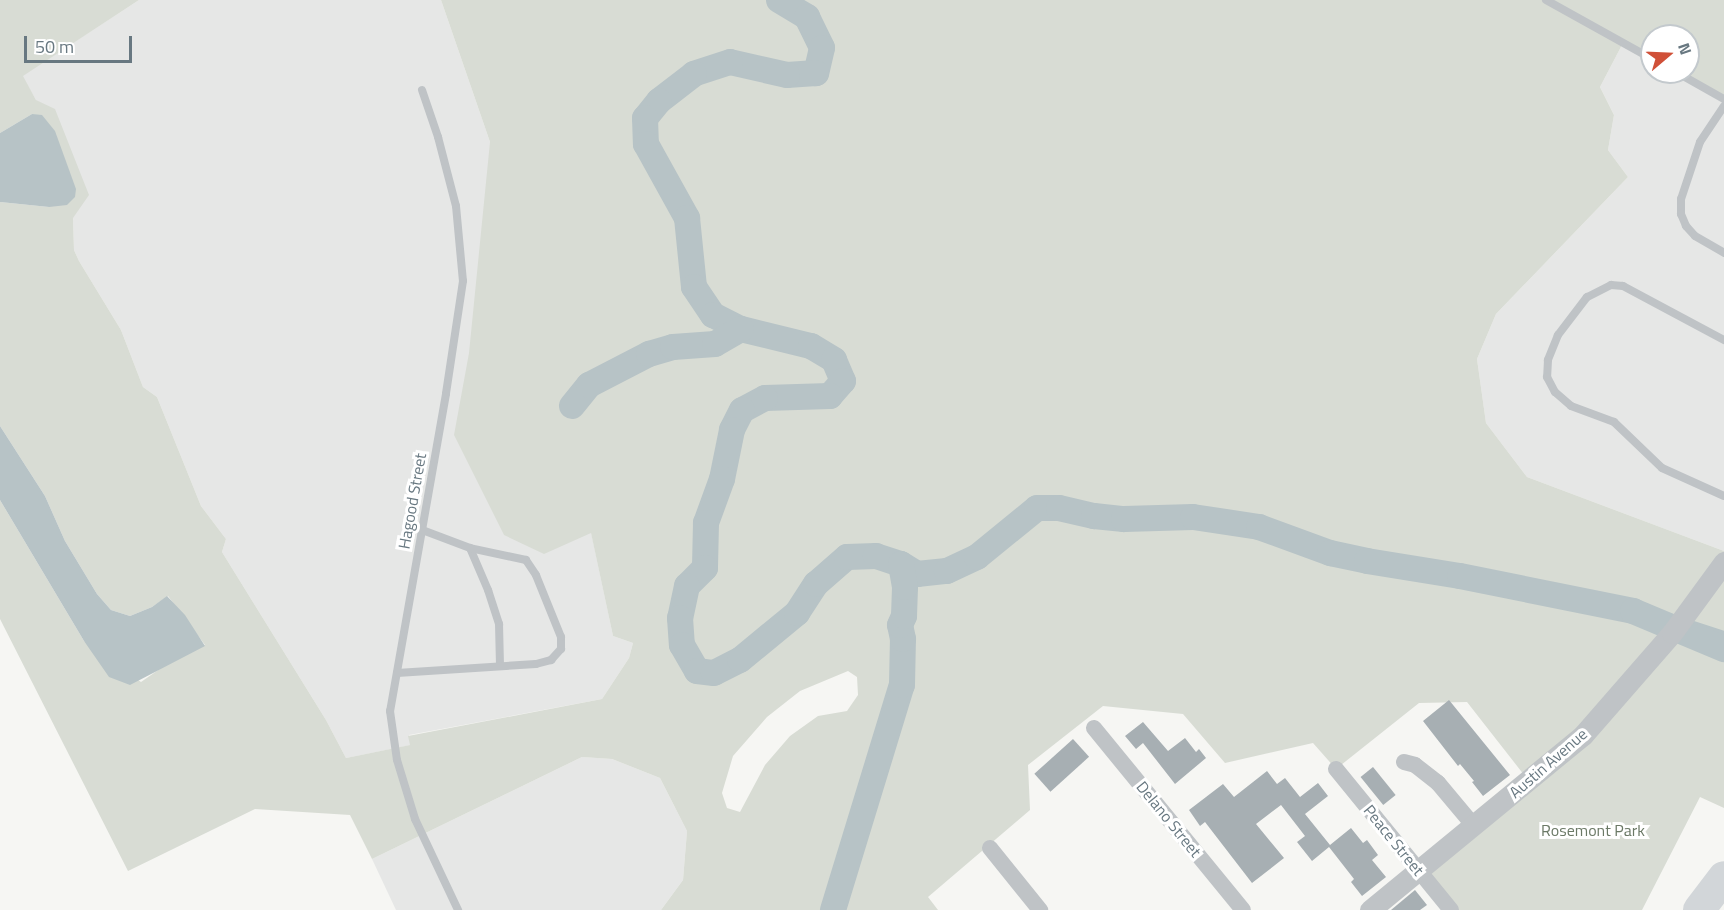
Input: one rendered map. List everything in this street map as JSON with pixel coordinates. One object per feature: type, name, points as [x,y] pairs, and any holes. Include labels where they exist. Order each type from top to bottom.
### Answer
[{"type":"highway","points":[[1699,910],[1724,877]]},
{"type":"street","name":"Austin Avenue","points":[[1370,910],[1583,735],[1678,625],[1724,562]]},
{"type":"street","name":"Delano Street","points":[[1094,728],[1243,910]]},
{"type":"street","points":[[1404,762],[1415,765],[1438,783],[1474,826]]},
{"type":"street","name":"Peace Street","points":[[1336,769],[1451,910]]},
{"type":"street","points":[[990,848],[1040,910]]},
{"type":"lane","points":[[1546,0],[1640,52]]},
{"type":"lane","points":[[1697,84],[1724,99]]},
{"type":"lane","name":"Hagood Street","points":[[422,90],[438,137],[456,206],[463,281],[390,711],[397,760],[415,819],[458,910]]},
{"type":"lane","points":[[1724,106],[1700,142],[1681,199],[1681,214],[1686,226],[1695,236],[1724,253]]},
{"type":"lane","points":[[1724,340],[1623,286],[1611,285],[1587,297],[1558,335],[1548,360],[1547,377],[1555,392],[1571,406],[1614,422],[1662,468],[1724,496]]},
{"type":"lane","points":[[397,673],[525,665],[551,660],[561,649],[561,637],[533,567],[526,560],[470,548],[422,530]]},
{"type":"lane","points":[[470,548],[497,617],[500,666]]},
{"type":"shaded area","points":[[139,0],[441,0],[490,142],[544,553],[591,532],[613,636],[633,643],[629,658],[602,699],[409,735],[411,745],[346,758],[326,720],[222,552],[226,539],[201,506],[157,397],[143,387],[121,330],[79,261],[74,250],[73,218],[36,100],[22,76]]},
{"type":"shaded area","points":[[1623,43],[1640,52],[1640,84],[1697,84],[1724,99],[1724,551],[1527,477],[1486,423],[1477,359],[1496,314],[1628,177],[1608,150],[1614,115],[1600,87]]},
{"type":"shaded area","points":[[32,114],[42,115],[55,131],[76,189],[75,197],[67,205],[49,207],[0,202],[0,133]]},
{"type":"shaded area","points":[[0,426],[45,496],[65,541],[97,594],[111,610],[130,616],[152,607],[167,596],[185,615],[205,646],[130,685],[109,677],[84,641],[0,500]]},
{"type":"shaded area","points":[[582,757],[612,759],[660,778],[687,831],[683,880],[661,910],[396,910],[372,859]]},
{"type":"green space","name":"Rosemont Park","points":[[0,0],[139,0],[23,76],[36,100],[55,109],[89,195],[73,218],[74,250],[79,261],[121,330],[143,387],[157,397],[201,506],[226,539],[222,552],[326,720],[346,758],[410,745],[408,736],[602,699],[629,658],[633,643],[613,636],[591,533],[544,554],[504,535],[454,435],[469,353],[490,142],[441,0],[1724,0],[1724,99],[1697,84],[1700,84],[1700,24],[1640,24],[1640,52],[1623,43],[1600,87],[1614,115],[1608,150],[1628,177],[1496,314],[1477,359],[1486,423],[1527,477],[1724,551],[1724,808],[1700,797],[1642,910],[1451,910],[1419,871],[1528,780],[1467,702],[1419,703],[1336,769],[1313,743],[1225,763],[1183,714],[1103,706],[1028,765],[1030,810],[928,897],[938,910],[661,910],[683,880],[687,831],[660,778],[612,759],[582,757],[372,859],[350,815],[255,809],[128,871],[0,619],[0,500],[84,641],[141,682],[164,666],[205,645],[168,596],[152,607],[130,616],[111,610],[97,594],[65,541],[45,496],[0,426],[0,202],[49,207],[32,114],[0,133]],"holes":[[[848,671],[857,677],[858,695],[847,711],[818,716],[790,736],[765,765],[740,812],[727,808],[722,793],[733,756],[767,717],[800,691]]]},
{"type":"building","points":[[1449,700],[1510,775],[1483,796],[1472,782],[1474,781],[1460,764],[1458,766],[1423,721]]},
{"type":"building","points":[[1143,722],[1168,751],[1185,738],[1196,752],[1199,749],[1206,758],[1175,784],[1143,743],[1136,749],[1125,736]]},
{"type":"building","points":[[1073,739],[1089,757],[1050,792],[1034,774]]},
{"type":"building","points":[[1373,767],[1396,795],[1383,805],[1361,777]]},
{"type":"building","points":[[1267,771],[1277,784],[1285,778],[1300,797],[1318,783],[1328,796],[1305,814],[1330,845],[1351,828],[1363,843],[1367,840],[1378,855],[1372,860],[1386,877],[1362,896],[1351,882],[1354,879],[1329,847],[1312,861],[1297,842],[1305,836],[1281,805],[1256,824],[1284,858],[1252,883],[1205,822],[1200,826],[1189,810],[1223,784],[1234,797]]},
{"type":"building","points":[[1415,890],[1427,905],[1420,910],[1391,910]]},
{"type":"waterway","points":[[779,0],[807,17],[822,48],[816,73],[787,75],[730,62],[694,74],[659,101],[645,118],[646,144],[687,218],[694,287],[713,315],[741,329],[811,346],[834,360],[843,381],[830,396],[765,398],[742,410],[732,430],[722,479],[706,523],[705,568],[687,586],[680,618],[682,645],[697,671],[714,673],[740,660],[797,613],[816,584],[847,557],[876,556],[901,564],[917,574],[947,571],[977,557],[1037,508],[1059,508],[1094,516],[1124,519],[1193,517],[1259,527],[1330,553],[1460,576],[1633,611],[1724,649]]},
{"type":"waterway","points":[[572,406],[589,385],[649,354],[673,347],[715,344],[741,329]]},
{"type":"waterway","points":[[1247,532],[1534,582],[1676,617]]},
{"type":"waterway","points":[[833,910],[902,685],[903,639],[900,625],[904,616],[905,587],[901,564]]},
{"type":"waterway","points":[[1687,621],[1724,633]]}]
